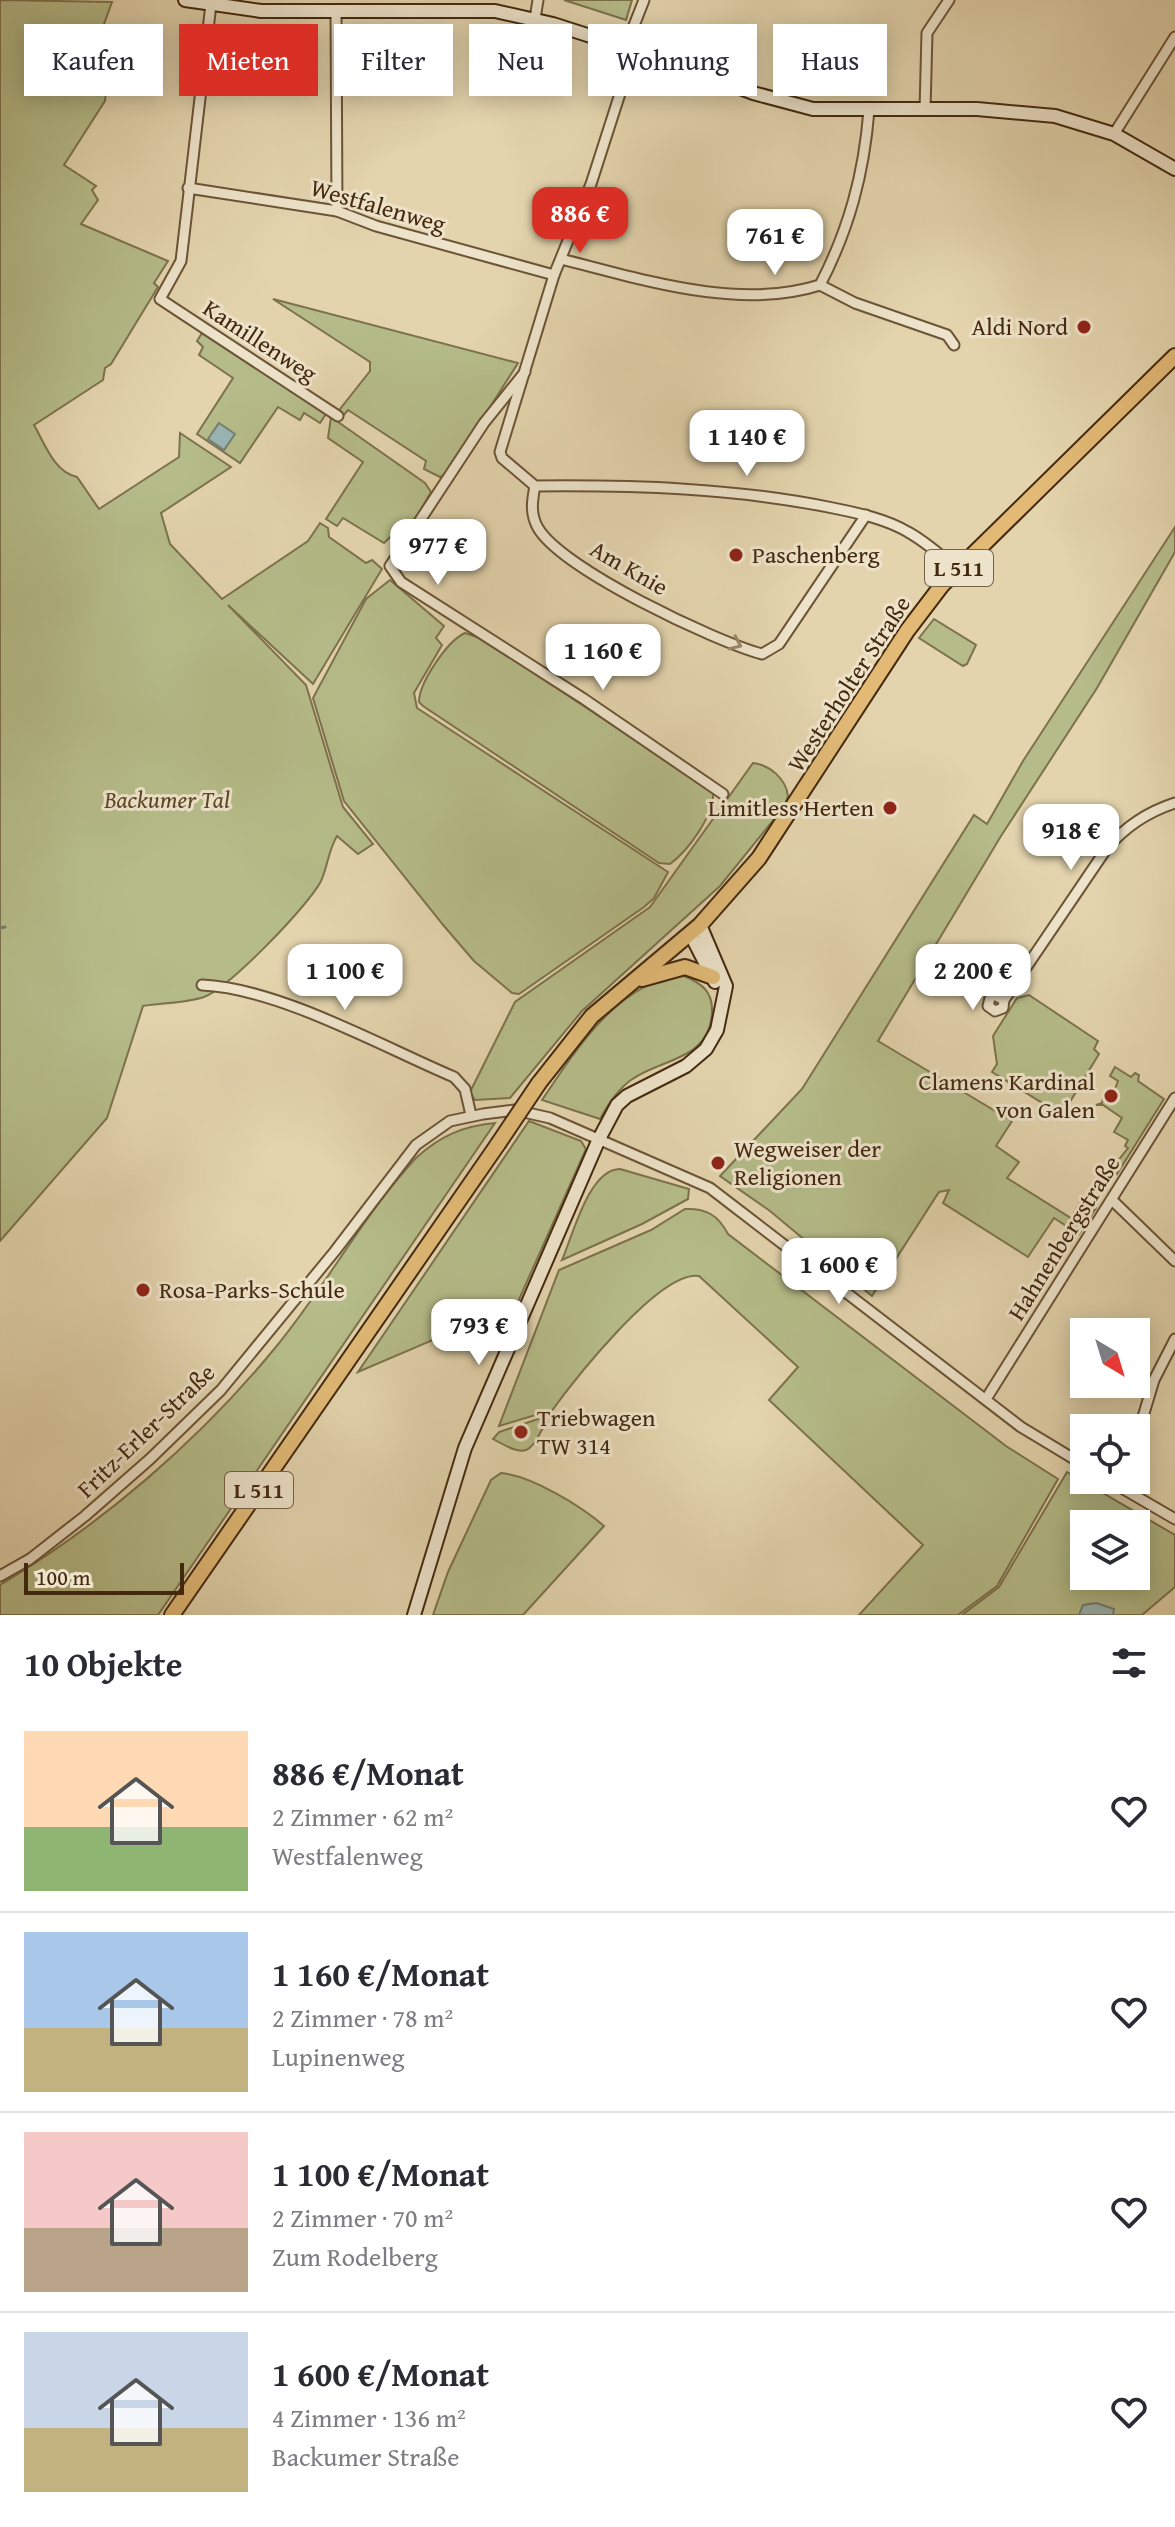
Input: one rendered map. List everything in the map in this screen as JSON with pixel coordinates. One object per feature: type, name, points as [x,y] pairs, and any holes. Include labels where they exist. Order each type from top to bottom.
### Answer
[{"type":"main road","points":[[185,0],[336,11],[495,11],[535,19],[588,36]]},
{"type":"main road","points":[[757,93],[813,109],[1035,112],[1114,134],[1175,169]]},
{"type":"main road","name":"Westerholter Straße","points":[[695,929],[759,858],[907,631],[957,569],[1175,356]]},
{"type":"main road","points":[[695,929],[724,999]]},
{"type":"main road","points":[[414,1615],[467,1443],[599,1139],[627,1096],[686,1066],[706,1049],[717,1030],[724,999],[723,974],[695,929]]},
{"type":"main road","name":"L 511","points":[[172,1615],[539,1083],[592,1016],[695,929]]},
{"type":"main road","points":[[623,988],[654,973],[685,967],[713,977]]},
{"type":"street","points":[[535,19],[538,0]]},
{"type":"street","points":[[635,24],[644,0]]},
{"type":"street","points":[[925,110],[927,33],[949,0]]},
{"type":"street","points":[[188,188],[211,4]]},
{"type":"street","points":[[336,11],[337,211]]},
{"type":"street","points":[[1114,134],[1175,37]]},
{"type":"street","points":[[619,96],[591,184],[554,275],[500,452],[506,463],[535,486],[639,486],[723,492],[800,501],[866,515],[907,531],[957,569]]},
{"type":"street","points":[[820,285],[855,202],[867,144],[869,110]]},
{"type":"street","name":"Westfalenweg","points":[[188,188],[337,211],[376,226],[554,275]]},
{"type":"street","name":"Kamillenweg","points":[[188,188],[181,261],[160,299],[338,416]]},
{"type":"street","points":[[561,259],[644,280],[748,294],[790,293],[820,285],[855,303],[947,335],[954,345]]},
{"type":"street","points":[[527,370],[484,423],[390,566],[401,582],[584,699],[723,794]]},
{"type":"street","name":"Am Knie","points":[[535,486],[532,510],[536,525],[562,552],[642,601],[762,654],[779,644],[866,515]]},
{"type":"street","points":[[1004,1000],[1107,848],[1124,829],[1155,809],[1175,803]]},
{"type":"street","points":[[202,985],[218,986],[290,1006],[454,1077],[465,1089],[471,1115]]},
{"type":"street","name":"Hahnenbergstraße","points":[[986,1399],[1175,1098]]},
{"type":"street","name":"Fritz-Erler-Straße","points":[[0,1576],[30,1559],[85,1516],[197,1415],[335,1251],[416,1145],[450,1121],[471,1115],[515,1110],[550,1118],[703,1184],[728,1199],[1021,1427],[1070,1457]]},
{"type":"street","points":[[1112,1200],[1175,1261]]},
{"type":"street","points":[[1144,1414],[1154,1380],[1175,1339]]},
{"type":"street","points":[[1137,1494],[1175,1519]]},
{"type":"green space","name":"Backumer Tal","points":[[0,0],[112,2],[104,24],[24,24],[24,96],[105,96],[64,165],[96,186],[92,190],[98,200],[81,224],[168,261],[154,283],[158,287],[111,364],[105,368],[103,380],[34,425],[56,463],[77,477],[99,509],[179,457],[180,433],[231,467],[161,513],[170,544],[222,599],[308,541],[320,523],[328,528],[329,537],[366,563],[372,560],[382,569],[313,684],[228,605],[306,685],[343,807],[373,844],[358,854],[337,836],[314,893],[267,945],[216,990],[197,999],[143,1006],[107,1118],[0,1241]]},
{"type":"green space","points":[[564,0],[632,0],[626,20]]},
{"type":"green space","points":[[273,299],[518,363],[449,472],[440,477],[424,469],[426,461],[348,410],[343,416],[337,413],[370,371],[370,362]]},
{"type":"green space","points":[[202,333],[326,414],[320,423],[304,413],[300,420],[278,407],[240,463],[197,434],[233,378],[199,355],[203,347],[197,341]]},
{"type":"green space","points":[[331,417],[425,483],[431,492],[411,527],[404,524],[384,543],[343,518],[337,526],[326,519],[363,462],[328,438]]},
{"type":"green space","points":[[1175,527],[1175,552],[1097,688],[1001,836],[878,1041],[1012,1121],[996,1146],[1019,1162],[1007,1178],[1071,1218],[1082,1199],[1096,1208],[1079,1234],[1054,1218],[1028,1257],[943,1203],[949,1190],[939,1192],[872,1296],[770,1211],[720,1176],[802,1089],[974,815],[987,824],[1023,761]]},
{"type":"green space","points":[[390,580],[444,626],[436,638],[442,645],[414,693],[417,708],[668,872],[654,898],[644,907],[519,994],[512,993],[474,961],[344,801],[313,698],[366,599]]},
{"type":"green space","points":[[934,619],[976,645],[967,664],[963,666],[919,638]]},
{"type":"green space","points":[[465,633],[483,639],[713,792],[705,821],[677,858],[670,864],[659,863],[419,702],[435,663],[450,644]]},
{"type":"green space","points":[[753,763],[776,774],[788,796],[784,807],[720,886],[582,1011],[510,1098],[475,1100],[470,1092],[515,1002],[650,907]]},
{"type":"green space","points":[[684,976],[705,989],[712,1005],[709,1028],[703,1040],[693,1049],[631,1080],[613,1098],[600,1119],[542,1100],[584,1041],[619,1004],[661,980]]},
{"type":"green space","points":[[1029,995],[1098,1041],[1094,1049],[1099,1054],[1062,1115],[992,1072],[997,1064],[993,1036],[1017,998]]},
{"type":"green space","points":[[1115,1067],[1131,1077],[1135,1073],[1139,1075],[1138,1081],[1164,1099],[1117,1174],[1113,1167],[1128,1148],[1125,1146],[1128,1140],[1114,1132],[1122,1118],[1103,1105],[1096,1105],[1102,1103],[1104,1093],[1113,1094],[1118,1081],[1110,1076]]},
{"type":"green space","points":[[529,1121],[581,1141],[586,1149],[517,1304],[358,1372]]},
{"type":"green space","points":[[495,1123],[158,1615],[0,1615],[0,1585],[75,1535],[148,1478],[246,1382],[293,1325],[379,1203],[416,1158],[452,1133]]},
{"type":"green space","points":[[620,1169],[689,1189],[688,1199],[642,1224],[562,1260],[591,1191],[609,1172]]},
{"type":"green space","points":[[685,1209],[705,1211],[716,1217],[728,1234],[1006,1446],[1058,1479],[997,1586],[958,1615],[859,1615],[923,1545],[769,1400],[798,1367],[699,1276],[682,1279],[640,1309],[595,1356],[548,1416],[542,1413],[499,1426],[559,1270],[651,1230]]},
{"type":"green space","points":[[538,1419],[546,1422],[526,1450],[513,1449],[493,1439],[499,1432]]},
{"type":"green space","points":[[1067,1472],[1070,1474],[1070,1494],[1105,1494],[1132,1510],[1070,1510],[1070,1590],[1150,1590],[1150,1520],[1175,1535],[1175,1587],[1142,1615],[962,1615],[999,1587]]},
{"type":"green space","points":[[501,1473],[556,1493],[604,1526],[523,1615],[433,1615],[448,1572],[491,1480]]},
{"type":"water","points":[[219,423],[235,434],[224,450],[208,439]]},
{"type":"water","points":[[1096,1603],[1114,1609],[1113,1615],[1079,1615],[1083,1605]]},
{"type":"waterway","points":[[0,928],[5,927]]},
{"type":"place","name":"Aldi Nord","points":[[1084,327]]},
{"type":"place","name":"Paschenberg","points":[[736,555]]},
{"type":"place","name":"Limitless Herten","points":[[890,808]]},
{"type":"place","name":"Clamens Kardinal von Galen","points":[[1111,1096]]},
{"type":"place","name":"Wegweiser der Religionen","points":[[718,1163]]},
{"type":"place","name":"Rosa-Parks-Schule","points":[[143,1290]]},
{"type":"place","name":"Triebwagen TW 314","points":[[521,1432]]}]
